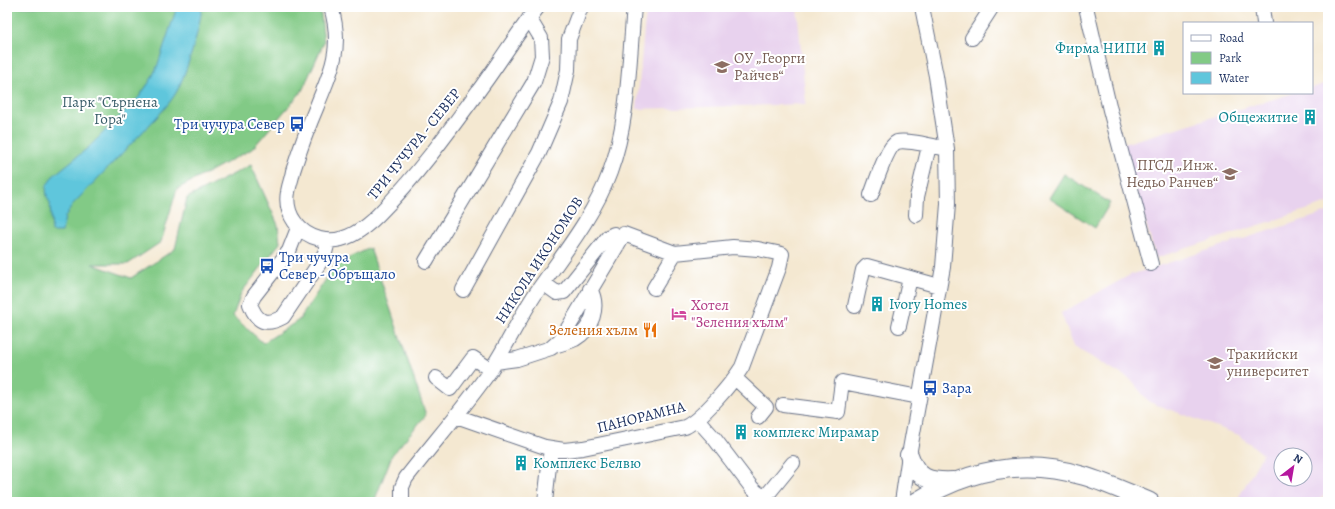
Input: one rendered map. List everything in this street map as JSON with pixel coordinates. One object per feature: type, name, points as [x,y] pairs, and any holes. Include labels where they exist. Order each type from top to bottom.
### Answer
[{"type":"main road","points":[[909,455],[914,468],[924,477],[940,482],[956,481]]},
{"type":"main road","points":[[916,502],[932,492],[956,481],[971,475],[1000,468],[1045,468],[1084,476],[1150,502]]},
{"type":"street","points":[[328,241],[325,253],[320,262],[283,317],[274,322],[266,322],[258,319],[250,304],[254,296],[289,251],[298,228],[292,218],[288,205],[287,192],[300,148],[327,82],[334,58],[336,23],[331,7]]},
{"type":"street","points":[[463,290],[538,153],[561,102],[568,70],[569,40],[581,7]]},
{"type":"street","name":"НИКОЛА ИКОНОМОВ","points":[[402,502],[402,487],[406,478],[456,416],[493,366],[516,324],[587,220],[602,190],[613,165],[621,132],[634,7]]},
{"type":"street","points":[[902,502],[919,397],[943,267],[947,212],[947,149],[936,76],[922,7]]},
{"type":"street","points":[[972,38],[992,7]]},
{"type":"street","points":[[1086,7],[1110,110],[1151,264]]},
{"type":"street","points":[[1262,7],[1264,22]]},
{"type":"street","points":[[426,261],[534,82],[542,56],[541,38],[534,12]]},
{"type":"street","name":"ТРИ ЧУЧУРА - СЕВЕР","points":[[298,228],[307,235],[328,241],[346,238],[368,225],[421,167],[482,86],[534,12]]},
{"type":"street","points":[[871,195],[892,146],[897,142],[947,149]]},
{"type":"street","points":[[916,215],[918,197],[929,146]]},
{"type":"street","points":[[543,283],[558,293],[564,292],[608,237],[614,234],[621,238]]},
{"type":"street","points":[[436,378],[450,389],[473,358],[493,366],[554,346],[568,328],[624,234],[675,253],[654,288]]},
{"type":"street","name":"ПАНОРАМНА","points":[[456,416],[490,429],[551,448],[564,450],[583,448],[685,427],[692,423],[735,378],[742,367],[755,336],[779,268],[782,254],[758,249],[733,247],[675,253]]},
{"type":"street","points":[[855,306],[865,267],[871,267],[940,286]]},
{"type":"street","points":[[899,326],[910,278]]},
{"type":"street","points":[[735,378],[766,408],[758,417]]},
{"type":"street","points":[[783,405],[838,412],[842,382],[919,397]]},
{"type":"street","points":[[697,419],[722,447],[752,488],[759,494],[764,496],[767,495],[793,463]]},
{"type":"street","points":[[545,502],[551,448]]},
{"type":"shaded area","name":"ОУ „Георги Райчев“","points":[[647,7],[797,7],[806,104],[637,109]]},
{"type":"shaded area","name":"ПГСД „Инж. Недьо Ранчев“","points":[[1328,83],[1328,203],[1156,258],[1123,144],[1291,94],[1313,94],[1313,88]]},
{"type":"shaded area","name":"Тракийски университет","points":[[1328,212],[1328,493],[1313,502],[1236,502],[1263,454],[1239,435],[1149,402],[1130,379],[1074,347],[1061,313],[1130,275]]},
{"type":"green space","name":"Парк \"Сърнена Гора\"","points":[[7,7],[320,7],[324,42],[302,91],[252,149],[177,189],[161,242],[128,264],[92,264],[131,278],[175,249],[187,198],[251,165],[278,225],[280,243],[241,293],[233,316],[263,343],[299,320],[336,264],[370,248],[426,415],[392,455],[374,502],[7,502]]},
{"type":"green space","points":[[1064,174],[1110,203],[1095,228],[1049,198]]},
{"type":"water","points":[[177,7],[202,7],[199,27],[193,48],[177,91],[157,117],[73,204],[65,217],[62,232],[52,232],[50,203],[47,197],[46,187],[53,176],[89,147],[139,97],[150,81],[157,67]]},
{"type":"place","name":"Фирма НИПИ","points":[[1159,48]]},
{"type":"place","name":"ОУ „Георги Райчев“","points":[[722,67]]},
{"type":"place","name":"Общежитие","points":[[1310,117]]},
{"type":"place","name":"Три чучура Север","points":[[297,124]]},
{"type":"place","name":"ПГСД „Инж. Недьо Ранчев“","points":[[1230,174]]},
{"type":"place","name":"Три чучура Север - Обръщало","points":[[267,266]]},
{"type":"place","name":"Ivory Homes","points":[[877,304]]},
{"type":"place","name":"Хотел \"Зеления хълм\"","points":[[679,314]]},
{"type":"place","name":"Зеления хълм","points":[[650,330]]},
{"type":"place","name":"Тракийски университет","points":[[1215,363]]},
{"type":"place","name":"Зара","points":[[930,388]]},
{"type":"place","name":"комплекс Мирамар","points":[[741,432]]},
{"type":"place","name":"Комплекс Белвю","points":[[521,463]]}]
